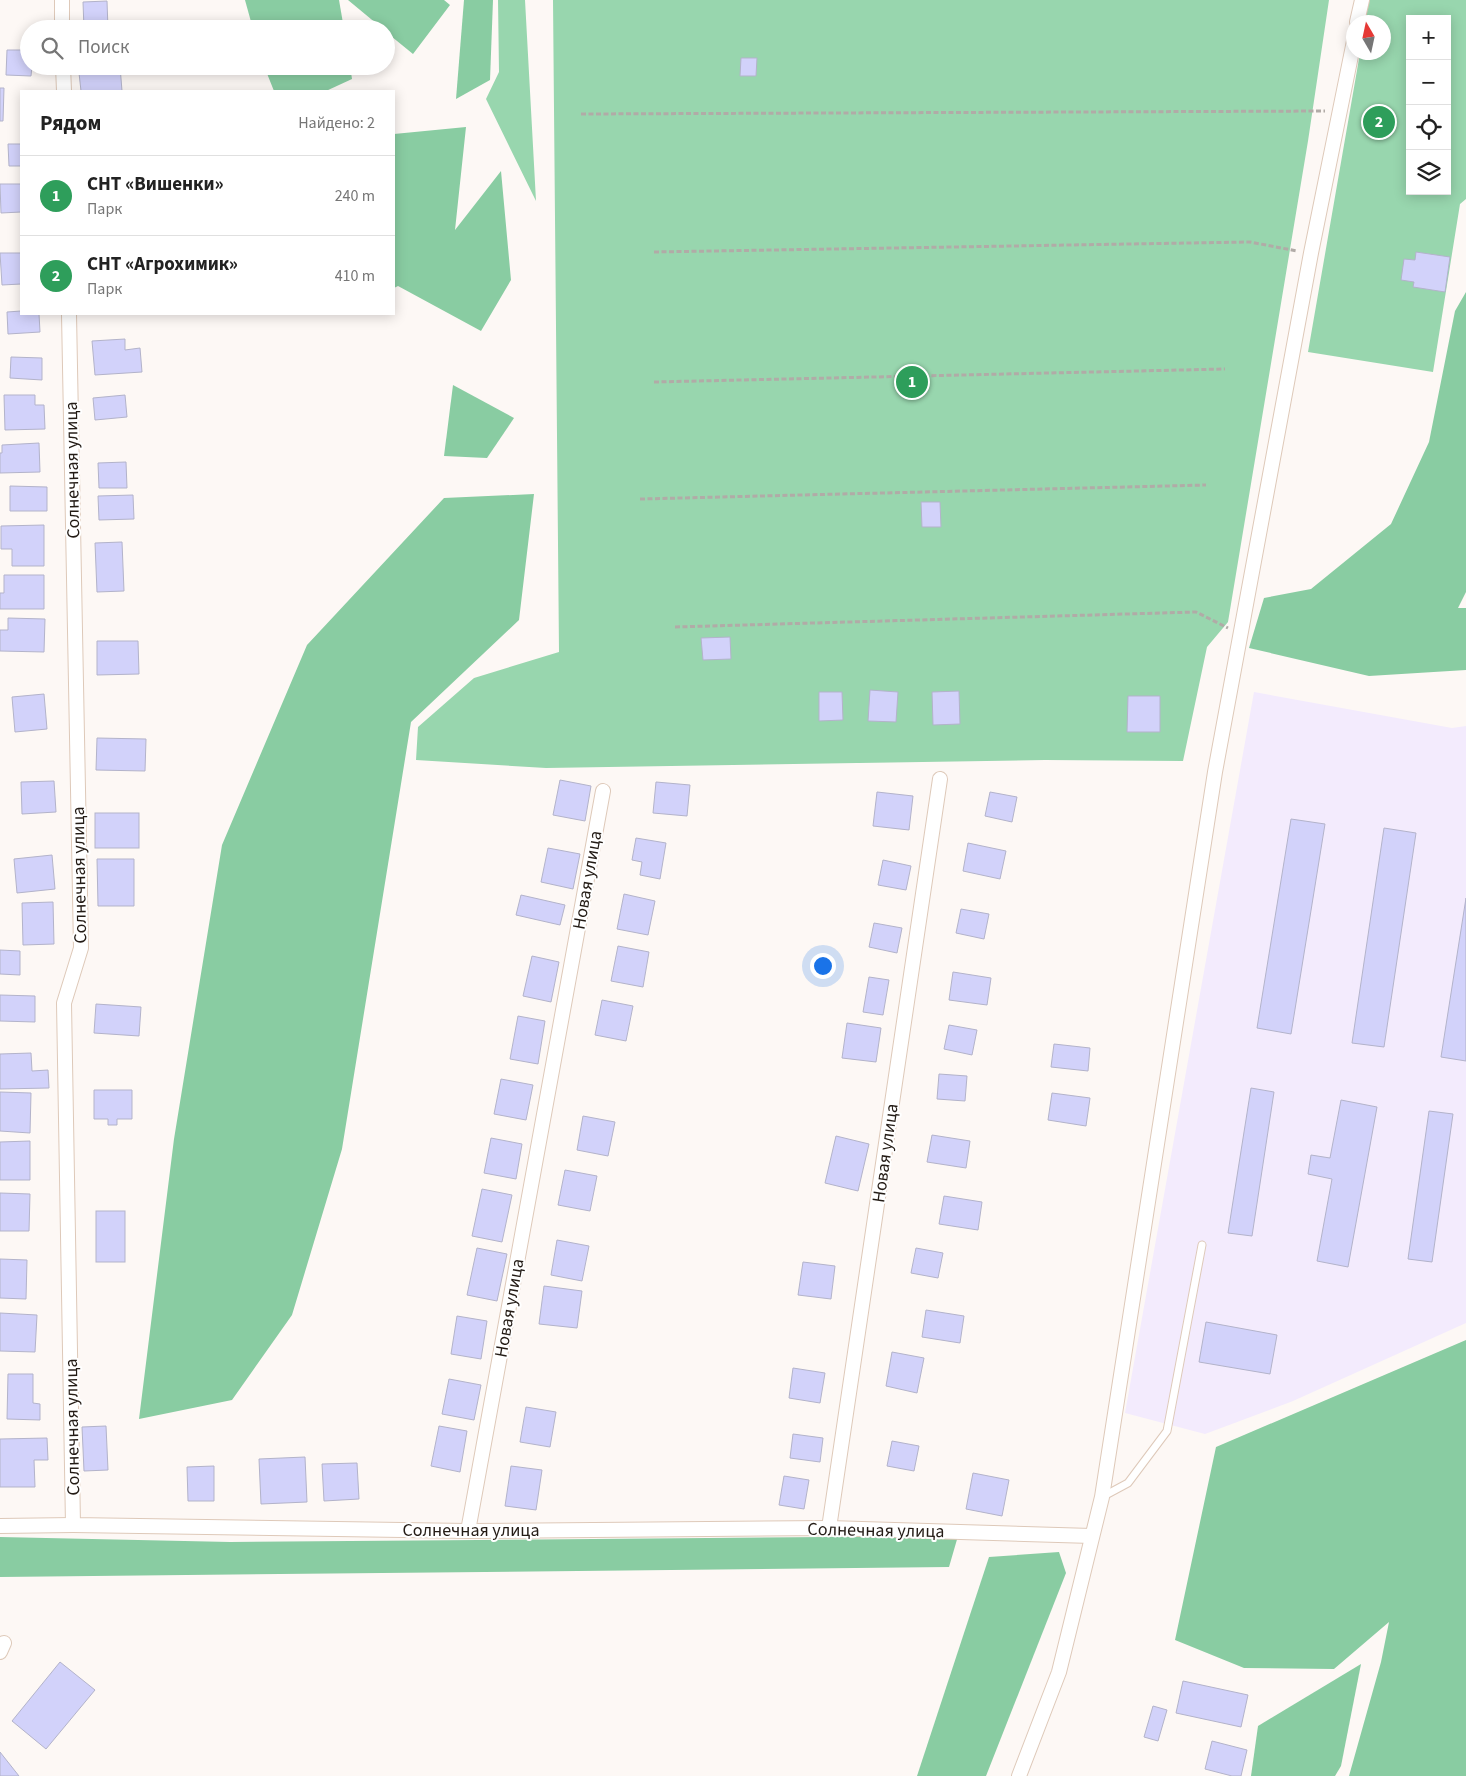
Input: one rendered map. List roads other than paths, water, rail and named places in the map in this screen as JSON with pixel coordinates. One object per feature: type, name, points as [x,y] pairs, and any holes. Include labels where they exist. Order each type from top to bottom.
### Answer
[{"type":"street","points":[[62,0],[62,20]]},
{"type":"street","points":[[1359,15],[1362,0]]},
{"type":"street","points":[[1019,1776],[1059,1672],[1102,1497],[1215,772],[1311,253],[1350,60]]},
{"type":"street","points":[[63,75],[64,90]]},
{"type":"street","name":"Солнечная улица","points":[[69,315],[81,948],[64,1003],[73,1524],[468,1531],[829,1528],[1092,1536]]},
{"type":"street","name":"Новая улица","points":[[829,1528],[940,779]]},
{"type":"street","name":"Новая улица","points":[[468,1531],[604,791]]},
{"type":"street","points":[[0,1526],[73,1524]]},
{"type":"lane","points":[[1102,1497],[1128,1483],[1167,1431],[1202,1245]]},
{"type":"place","name":"СНТ «Агрохимик»","points":[[1379,122]]},
{"type":"place","name":"СНТ «Вишенки»","points":[[912,382]]}]
